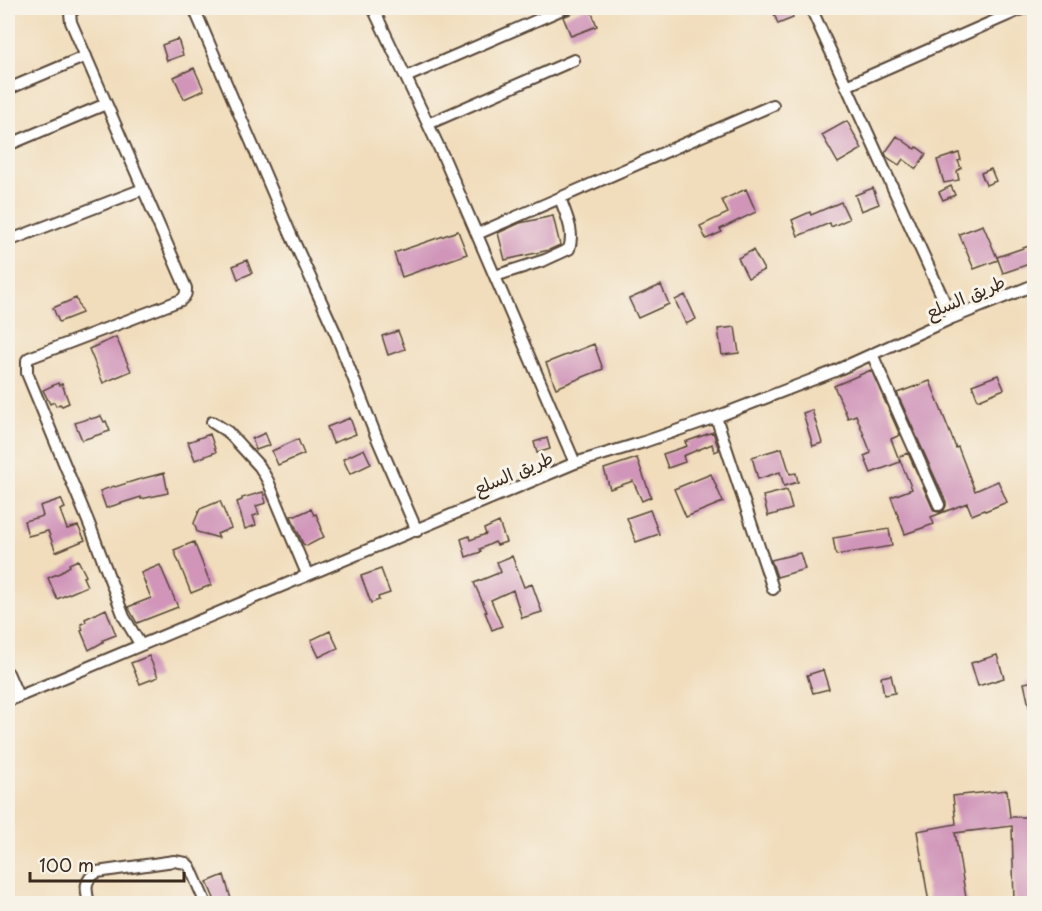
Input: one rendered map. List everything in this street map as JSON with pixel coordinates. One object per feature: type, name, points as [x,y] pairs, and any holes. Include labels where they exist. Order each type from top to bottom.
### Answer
[{"type":"street","points":[[76,8],[70,13],[71,22],[186,288],[186,293],[181,300],[29,358],[26,366],[124,617],[140,644]]},
{"type":"street","points":[[194,8],[336,334],[417,531]]},
{"type":"street","points":[[373,8],[477,234],[575,463]]},
{"type":"street","points":[[406,77],[547,11],[565,8]]},
{"type":"street","points":[[811,8],[952,318]]},
{"type":"street","points":[[846,86],[1024,8]]},
{"type":"street","points":[[8,89],[86,56]]},
{"type":"street","points":[[428,124],[574,60]]},
{"type":"street","points":[[8,145],[106,104]]},
{"type":"street","points":[[477,234],[773,105]]},
{"type":"street","points":[[8,241],[143,189]]},
{"type":"street","points":[[495,276],[545,260],[569,249],[571,231],[560,198]]},
{"type":"street","name":"طريق السلع","points":[[13,698],[575,463],[716,417],[835,371],[952,318],[1035,285]]},
{"type":"street","points":[[872,354],[939,506]]},
{"type":"street","points":[[716,417],[773,590]]},
{"type":"street","points":[[212,422],[228,432],[260,467],[307,574]]},
{"type":"street","points":[[8,673],[13,698]]},
{"type":"street","points":[[89,903],[87,882],[97,872],[174,861],[186,863],[190,867],[206,903]]},
{"type":"building","points":[[590,8],[597,26],[571,36],[563,17]]},
{"type":"building","points":[[789,8],[793,18],[778,24],[773,11]]},
{"type":"building","points":[[178,39],[183,55],[167,61],[162,45]]},
{"type":"building","points":[[194,68],[204,90],[184,99],[174,77]]},
{"type":"building","points":[[847,121],[862,149],[838,163],[822,135]]},
{"type":"building","points":[[897,136],[926,154],[916,169],[903,159],[899,165],[887,157],[885,153]]},
{"type":"building","points":[[959,153],[961,160],[958,161],[961,168],[957,171],[959,180],[944,183],[937,160]]},
{"type":"building","points":[[991,169],[996,181],[986,185],[981,173]]},
{"type":"building","points":[[951,186],[955,195],[943,200],[939,192]]},
{"type":"building","points":[[873,188],[879,204],[861,211],[855,195]]},
{"type":"building","points":[[746,189],[756,212],[720,229],[722,232],[706,239],[700,226],[728,213],[722,200]]},
{"type":"building","points":[[841,202],[849,219],[831,227],[830,223],[798,236],[792,220],[810,212],[811,215]]},
{"type":"building","points":[[553,216],[560,245],[549,250],[505,260],[498,233],[520,223]]},
{"type":"building","points":[[983,225],[998,260],[974,269],[959,234]]},
{"type":"building","points":[[458,231],[467,254],[402,277],[394,253]]},
{"type":"building","points":[[1032,245],[1035,262],[1003,273],[997,257]]},
{"type":"building","points":[[753,250],[764,270],[748,278],[738,258]]},
{"type":"building","points":[[247,260],[252,273],[238,279],[233,266]]},
{"type":"building","points":[[661,285],[669,304],[638,318],[629,299]]},
{"type":"building","points":[[685,295],[696,319],[686,324],[675,300]]},
{"type":"building","points":[[76,298],[82,313],[59,322],[53,308]]},
{"type":"building","points":[[735,327],[739,353],[722,355],[718,329]]},
{"type":"building","points":[[398,331],[405,349],[388,355],[382,336]]},
{"type":"building","points":[[116,337],[131,371],[103,383],[89,349]]},
{"type":"building","points":[[594,344],[603,369],[556,388],[546,363]]},
{"type":"building","points":[[871,370],[900,435],[891,439],[898,457],[908,453],[934,511],[943,512],[946,502],[897,393],[930,381],[975,491],[998,481],[1007,502],[972,515],[967,503],[931,517],[934,524],[905,534],[891,497],[912,489],[899,458],[900,462],[871,473],[864,456],[871,453],[856,415],[848,418],[834,386]]},
{"type":"building","points":[[998,375],[1004,389],[978,400],[972,385]]},
{"type":"building","points":[[58,383],[62,384],[69,403],[62,406],[60,404],[56,406],[54,402],[50,404],[43,390]]},
{"type":"building","points":[[812,410],[822,443],[813,446],[803,413]]},
{"type":"building","points":[[101,416],[110,431],[82,440],[75,423]]},
{"type":"building","points":[[350,418],[356,434],[333,443],[327,427]]},
{"type":"building","points":[[713,432],[719,450],[714,452],[712,444],[683,456],[685,462],[668,468],[663,454],[687,446],[685,442]]},
{"type":"building","points":[[265,433],[270,445],[256,450],[252,439]]},
{"type":"building","points":[[210,434],[216,452],[195,460],[188,442]]},
{"type":"building","points":[[547,438],[550,449],[537,453],[534,442]]},
{"type":"building","points":[[298,439],[304,454],[278,465],[272,451]]},
{"type":"building","points":[[782,448],[790,474],[796,473],[798,482],[784,486],[780,472],[758,479],[752,457]]},
{"type":"building","points":[[364,449],[371,464],[350,474],[343,459]]},
{"type":"building","points":[[637,458],[651,497],[642,501],[633,481],[610,489],[604,469]]},
{"type":"building","points":[[164,473],[168,493],[141,499],[141,497],[106,508],[100,491]]},
{"type":"building","points":[[711,474],[723,502],[686,517],[674,489]]},
{"type":"building","points":[[787,490],[792,509],[768,516],[763,496]]},
{"type":"building","points":[[263,492],[266,503],[256,506],[259,514],[253,516],[256,525],[245,529],[237,502],[242,498]]},
{"type":"building","points":[[61,499],[65,508],[60,510],[67,529],[78,526],[85,540],[56,552],[48,531],[28,536],[24,521],[43,516],[40,506]]},
{"type":"building","points":[[220,501],[231,528],[217,534],[219,538],[197,532],[194,523],[200,509]]},
{"type":"building","points":[[311,509],[314,515],[316,514],[324,537],[307,546],[303,544],[291,516]]},
{"type":"building","points":[[650,510],[659,534],[636,542],[627,518]]},
{"type":"building","points":[[499,522],[506,542],[497,545],[495,542],[480,549],[481,552],[466,557],[461,539],[469,536],[470,540],[486,534],[484,529]]},
{"type":"building","points":[[889,529],[892,546],[836,555],[833,538]]},
{"type":"building","points":[[194,542],[211,585],[191,593],[174,550]]},
{"type":"building","points":[[800,553],[805,569],[777,577],[771,560]]},
{"type":"building","points":[[512,556],[524,587],[532,584],[542,612],[522,618],[513,590],[491,600],[502,626],[492,630],[474,583],[501,572],[497,562]]},
{"type":"building","points":[[78,560],[86,576],[83,577],[87,586],[57,599],[48,578],[62,572],[70,566],[69,564]]},
{"type":"building","points":[[160,565],[178,607],[137,623],[128,607],[151,598],[141,573]]},
{"type":"building","points":[[381,569],[390,593],[378,597],[379,600],[371,603],[361,576]]},
{"type":"building","points":[[106,609],[116,635],[103,640],[89,650],[81,631],[83,630],[81,624],[86,622],[85,619]]},
{"type":"building","points":[[330,631],[338,648],[319,657],[311,640]]},
{"type":"building","points":[[997,655],[1004,678],[978,686],[971,663]]},
{"type":"building","points":[[149,656],[158,677],[140,684],[131,663]]},
{"type":"building","points":[[823,670],[829,689],[813,693],[807,675]]},
{"type":"building","points":[[891,675],[895,693],[884,695],[881,677]]},
{"type":"building","points":[[1035,681],[1035,715],[1031,715],[1024,683]]},
{"type":"building","points":[[1007,790],[1010,817],[1035,817],[1035,903],[1014,903],[1012,826],[955,833],[967,903],[929,903],[917,831],[956,824],[953,796]]},
{"type":"building","points":[[224,875],[231,899],[216,903],[207,882]]}]
